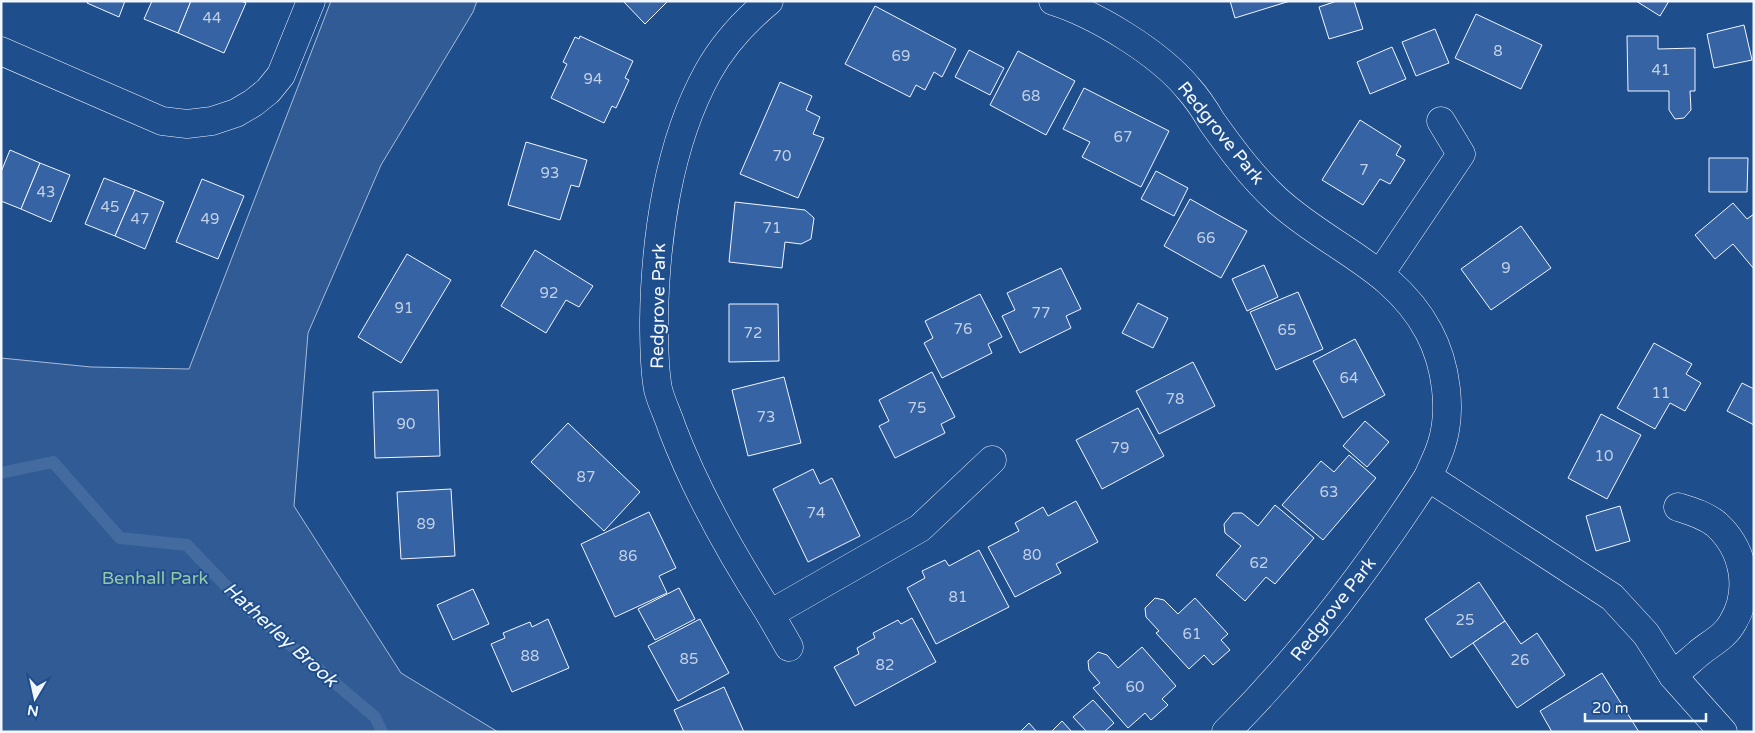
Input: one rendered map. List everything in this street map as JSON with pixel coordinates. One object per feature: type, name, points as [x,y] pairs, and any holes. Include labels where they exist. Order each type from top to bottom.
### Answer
[{"type":"street","points":[[1,52],[162,121],[187,124],[212,121],[236,113],[268,91],[281,75],[311,1]]},
{"type":"street","name":"Redgrove Park","points":[[768,1],[744,23],[725,46],[705,78],[684,127],[670,180],[660,234],[655,289],[654,339],[658,389],[679,446],[704,500],[735,558],[789,647]]},
{"type":"street","name":"Redgrove Park","points":[[1053,1],[1090,7],[1122,34],[1157,58],[1188,87],[1250,173],[1277,200],[1400,290],[1417,311],[1430,333],[1441,359],[1446,387],[1446,417],[1442,445],[1428,477],[1394,530],[1352,587],[1300,652],[1226,732]]},
{"type":"street","points":[[1380,274],[1461,154],[1441,121]]},
{"type":"street","points":[[770,614],[920,528],[992,460]]},
{"type":"street","points":[[1428,477],[1612,597],[1646,634],[1673,676],[1723,732]]},
{"type":"street","points":[[1673,676],[1701,652],[1719,640],[1733,623],[1741,602],[1744,581],[1740,559],[1730,540],[1716,524],[1698,513],[1678,507]]},
{"type":"shaded area","name":"Benhall Park","points":[[331,1],[477,1],[473,12],[381,165],[308,333],[294,506],[401,673],[498,732],[1,732],[1,358],[91,367],[189,369]]},
{"type":"building","points":[[88,1],[125,1],[119,17],[87,3]]},
{"type":"building","points":[[152,1],[191,1],[178,33],[144,19]]},
{"type":"building","points":[[191,1],[241,1],[246,3],[224,53],[178,33]]},
{"type":"building","points":[[623,1],[668,1],[645,24]]},
{"type":"building","points":[[1230,1],[1290,1],[1235,18]]},
{"type":"building","points":[[1337,1],[1354,1],[1363,29],[1329,39],[1319,7]]},
{"type":"building","points":[[1636,1],[1669,1],[1660,16]]},
{"type":"building","points":[[875,6],[956,49],[942,77],[934,72],[925,90],[916,85],[910,97],[845,64]]},
{"type":"building","points":[[1476,14],[1542,45],[1521,89],[1455,58]]},
{"type":"building","points":[[1744,25],[1752,60],[1714,68],[1707,34]]},
{"type":"building","points":[[1435,29],[1449,63],[1416,76],[1402,42]]},
{"type":"building","points":[[580,36],[633,61],[625,78],[629,80],[616,108],[612,106],[604,123],[551,98],[567,64],[563,62],[575,37],[579,39]]},
{"type":"building","points":[[1627,36],[1658,36],[1658,49],[1695,48],[1695,91],[1690,91],[1691,110],[1684,118],[1675,119],[1669,110],[1669,91],[1628,91]]},
{"type":"building","points":[[1392,47],[1406,79],[1370,94],[1357,62]]},
{"type":"building","points":[[969,50],[1004,68],[990,95],[955,77]]},
{"type":"building","points":[[1018,51],[1075,81],[1046,135],[990,105]]},
{"type":"building","points":[[780,82],[812,96],[806,110],[820,117],[813,134],[824,138],[798,198],[740,174]]},
{"type":"building","points":[[1084,88],[1169,131],[1141,187],[1082,157],[1090,142],[1063,129]]},
{"type":"building","points":[[1360,120],[1401,146],[1396,155],[1405,160],[1390,184],[1380,179],[1363,205],[1322,180]]},
{"type":"building","points":[[526,142],[587,160],[579,187],[571,185],[560,220],[508,205]]},
{"type":"building","points":[[10,150],[40,163],[21,209],[1,201],[1,172]]},
{"type":"building","points":[[1709,158],[1748,158],[1747,192],[1709,192]]},
{"type":"building","points":[[40,163],[70,175],[51,222],[21,209]]},
{"type":"building","points":[[1156,171],[1188,188],[1174,216],[1141,199]]},
{"type":"building","points":[[104,178],[135,190],[115,236],[85,224]]},
{"type":"building","points":[[202,179],[244,196],[218,259],[176,242]]},
{"type":"building","points":[[135,190],[164,202],[145,249],[115,236]]},
{"type":"building","points":[[1190,199],[1247,231],[1221,278],[1164,246]]},
{"type":"building","points":[[735,202],[805,210],[814,218],[811,239],[801,244],[785,242],[782,268],[729,262]]},
{"type":"building","points":[[1733,203],[1747,219],[1754,214],[1754,269],[1733,244],[1715,259],[1695,235]]},
{"type":"building","points":[[1521,226],[1551,268],[1491,310],[1461,269]]},
{"type":"building","points":[[535,250],[593,286],[579,307],[566,300],[546,333],[501,306]]},
{"type":"building","points":[[407,254],[451,280],[401,363],[358,337]]},
{"type":"building","points":[[1264,265],[1278,297],[1247,311],[1232,279]]},
{"type":"building","points":[[1061,268],[1081,309],[1066,316],[1071,328],[1020,353],[1002,316],[1015,310],[1007,293]]},
{"type":"building","points":[[1298,292],[1323,349],[1276,370],[1250,312]]},
{"type":"building","points":[[980,294],[1002,337],[988,344],[992,353],[942,378],[924,343],[933,338],[925,321]]},
{"type":"building","points":[[1138,303],[1168,318],[1153,348],[1122,333]]},
{"type":"building","points":[[729,304],[778,304],[779,361],[729,362]]},
{"type":"building","points":[[1355,339],[1385,395],[1343,418],[1313,361]]},
{"type":"building","points":[[1654,343],[1692,364],[1686,374],[1701,383],[1685,411],[1670,403],[1655,429],[1617,408]]},
{"type":"building","points":[[1193,362],[1215,406],[1159,434],[1136,391]]},
{"type":"building","points":[[932,372],[955,417],[941,424],[945,433],[895,458],[879,426],[889,421],[879,400]]},
{"type":"building","points":[[784,377],[801,443],[748,456],[732,390]]},
{"type":"building","points":[[1742,383],[1754,389],[1754,425],[1727,411]]},
{"type":"building","points":[[438,390],[440,456],[375,458],[373,392]]},
{"type":"building","points":[[1138,408],[1164,456],[1102,489],[1076,440]]},
{"type":"building","points":[[1601,414],[1641,435],[1607,499],[1568,478]]},
{"type":"building","points":[[1365,421],[1389,442],[1367,467],[1343,446]]},
{"type":"building","points":[[568,423],[640,492],[604,531],[531,462]]},
{"type":"building","points":[[1349,455],[1376,478],[1323,540],[1282,505],[1321,461],[1334,472]]},
{"type":"building","points":[[813,469],[820,484],[832,478],[860,536],[808,562],[773,489]]},
{"type":"building","points":[[451,489],[455,556],[401,559],[397,492]]},
{"type":"building","points":[[1076,501],[1098,542],[1056,564],[1061,573],[1015,597],[988,547],[1019,531],[1015,523],[1043,507],[1048,516]]},
{"type":"building","points":[[1275,505],[1314,538],[1275,584],[1266,577],[1245,601],[1216,575],[1241,546],[1225,533],[1224,524],[1233,513],[1242,513],[1258,526]]},
{"type":"building","points":[[1620,506],[1630,541],[1596,551],[1586,516]]},
{"type":"building","points":[[649,512],[676,568],[659,576],[667,593],[615,617],[581,544]]},
{"type":"building","points":[[979,550],[1009,607],[936,644],[907,588],[925,578],[922,571],[945,560],[949,566]]},
{"type":"building","points":[[1479,582],[1505,621],[1451,658],[1425,619]]},
{"type":"building","points":[[679,588],[695,619],[655,640],[638,609]]},
{"type":"building","points":[[473,589],[489,624],[453,640],[437,605]]},
{"type":"building","points":[[1155,598],[1164,600],[1178,614],[1195,598],[1228,634],[1221,640],[1230,650],[1213,665],[1204,655],[1189,669],[1156,633],[1159,631],[1146,617],[1145,608]]},
{"type":"building","points":[[912,618],[936,662],[855,706],[834,667],[859,654],[857,648],[875,638],[873,633],[898,620],[901,624]]},
{"type":"building","points":[[548,619],[569,668],[512,692],[491,644],[505,638],[503,633],[530,622],[532,627]]},
{"type":"building","points":[[700,619],[729,673],[678,701],[648,646]]},
{"type":"building","points":[[1505,621],[1521,644],[1537,633],[1565,675],[1517,708],[1473,643]]},
{"type":"building","points":[[1142,647],[1176,686],[1162,699],[1168,705],[1151,720],[1145,713],[1128,728],[1093,688],[1100,683],[1089,670],[1088,661],[1098,652],[1107,655],[1118,668]]},
{"type":"building","points":[[1602,673],[1639,732],[1552,732],[1540,711]]},
{"type":"building","points":[[724,687],[744,732],[684,732],[674,710]]},
{"type":"building","points":[[1093,700],[1114,723],[1104,732],[1087,732],[1073,717]]},
{"type":"building","points":[[1062,721],[1072,732],[1051,732]]},
{"type":"building","points":[[1029,723],[1037,732],[1020,732]]},
{"type":"waterway","name":"Hatherley Brook","points":[[1,473],[53,462],[120,538],[187,545],[248,609],[375,717],[382,732]]}]
